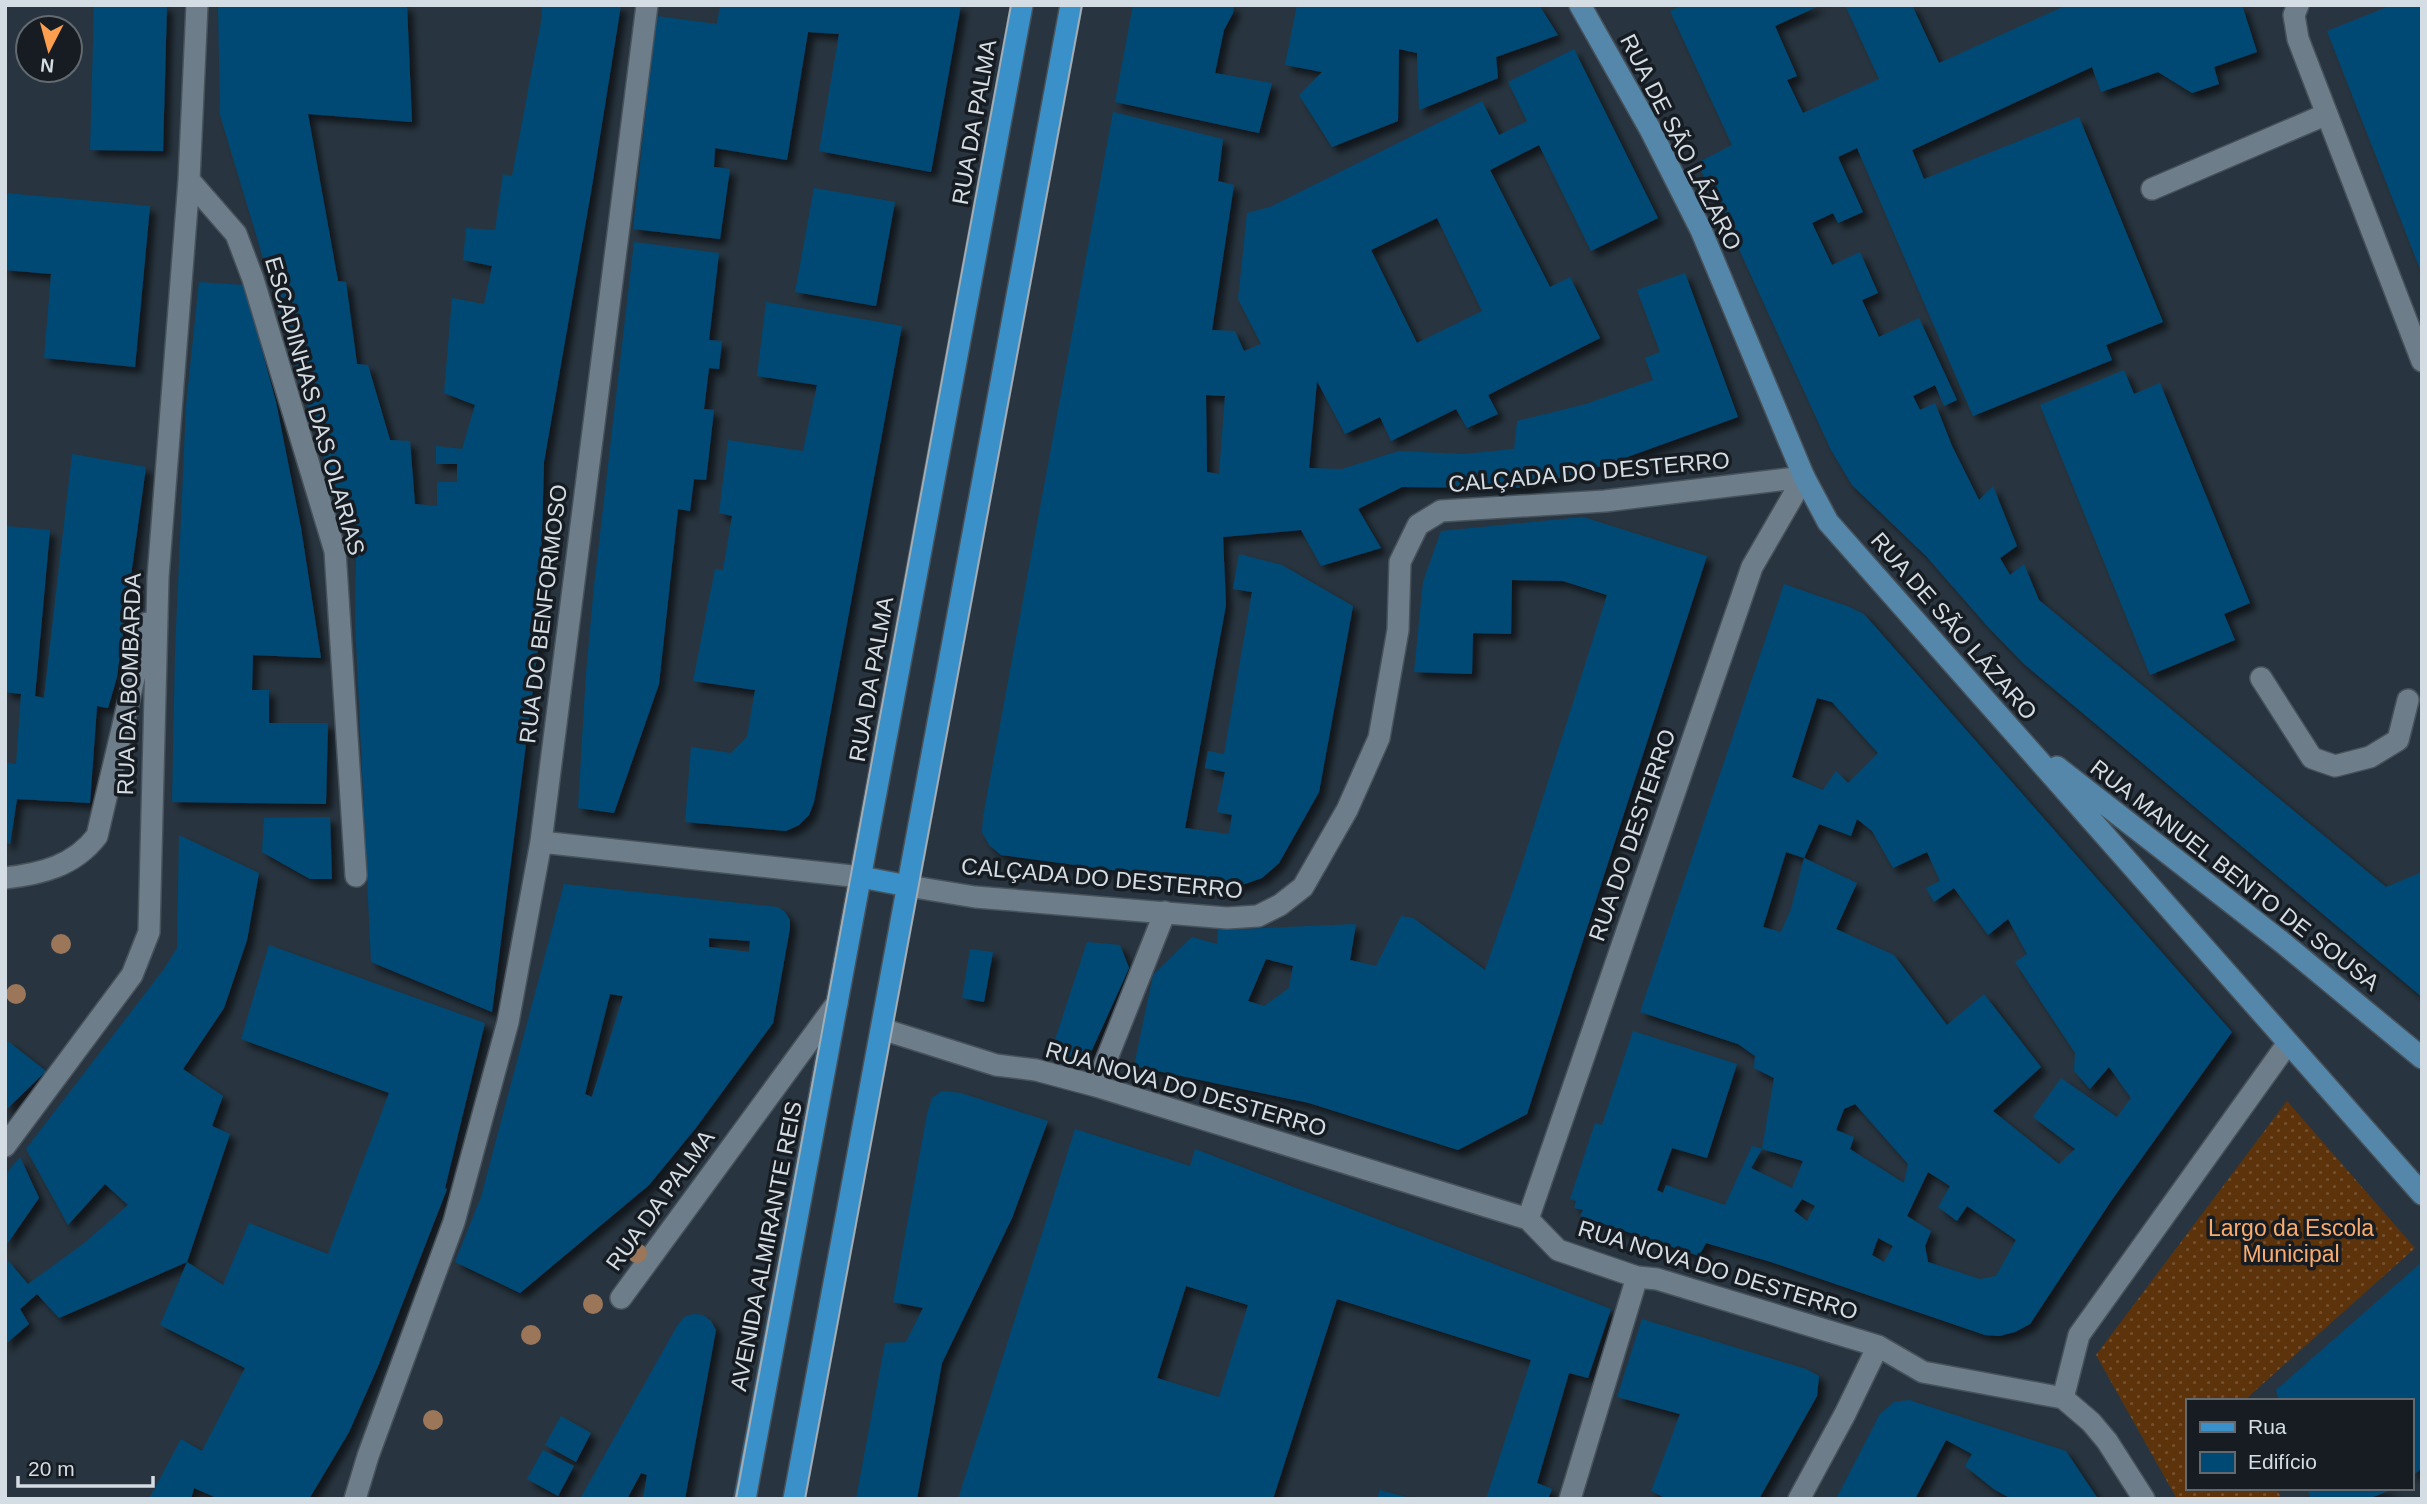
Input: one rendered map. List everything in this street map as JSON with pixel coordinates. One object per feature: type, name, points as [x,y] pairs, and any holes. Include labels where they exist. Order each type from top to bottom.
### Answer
[{"type":"main road","name":"RUA DA PALMA","points":[[837,1003],[1022,5]]},
{"type":"main road","points":[[794,1499],[1071,5]]},
{"type":"main road","points":[[861,877],[908,886]]},
{"type":"main road","name":"AVENIDA ALMIRANTE REIS","points":[[745,1499],[837,1003]]},
{"type":"street","name":"RUA DA BOMBARDA","points":[[5,1146],[132,975],[149,932],[158,577],[189,180],[197,5]]},
{"type":"street","name":"RUA DO BENFORMOSO","points":[[355,1499],[368,1456],[454,1222],[508,1022],[541,842],[647,5]]},
{"type":"street","name":"RUA DE SÃO LÁZARO","points":[[1580,5],[1650,128],[1701,230],[1804,477],[1828,522],[2422,1194]]},
{"type":"street","points":[[2298,5],[2294,15],[2298,39],[2422,361]]},
{"type":"street","points":[[2152,189],[2327,114]]},
{"type":"street","name":"ESCADINHAS DAS OLARIAS","points":[[189,180],[236,234],[253,279],[335,551],[356,876]]},
{"type":"street","name":"CALÇADA DO DESTERRO","points":[[908,886],[975,897],[1227,919],[1258,916],[1280,905],[1303,887],[1347,810],[1379,738],[1398,630],[1400,562],[1418,525],[1441,511],[1605,501],[1804,477]]},
{"type":"street","name":"RUA DO DESTERRO","points":[[1528,1219],[1752,567],[1804,477]]},
{"type":"street","points":[[5,878],[54,869],[74,859],[88,848],[97,836],[158,577]]},
{"type":"street","points":[[2260,678],[2312,758],[2335,766],[2371,757],[2398,740],[2408,700]]},
{"type":"street","name":"RUA MANUEL BENTO DE SOUSA","points":[[2015,734],[2283,943],[2422,1058]]},
{"type":"street","points":[[541,842],[861,877]]},
{"type":"street","points":[[1096,1086],[1164,912]]},
{"type":"street","name":"RUA DA PALMA","points":[[621,1298],[837,1003]]},
{"type":"street","name":"RUA NOVA DO DESTERRO","points":[[882,1029],[996,1065],[1036,1070],[1096,1086],[1528,1219],[1558,1250],[1637,1277],[1657,1279],[1878,1346],[1923,1372],[2063,1398]]},
{"type":"street","points":[[2144,1499],[2107,1440],[2063,1398],[2079,1335],[2287,1043]]},
{"type":"street","points":[[1570,1499],[1637,1277]]},
{"type":"street","points":[[1799,1499],[1846,1414],[1878,1346]]},
{"type":"green space","name":"Largo da Escola Municipal","points":[[2287,1101],[2415,1248],[2248,1399],[2186,1399],[2186,1490],[2278,1490],[2281,1499],[2177,1499],[2096,1355]]},
{"type":"building","points":[[94,5],[167,5],[163,151],[90,150]]},
{"type":"building","points":[[218,5],[407,5],[412,122],[308,114],[338,281],[346,282],[357,364],[368,365],[390,440],[410,441],[415,504],[437,506],[437,482],[457,482],[457,464],[436,464],[436,446],[462,449],[475,405],[444,393],[452,298],[484,304],[492,266],[463,260],[466,228],[495,230],[503,174],[512,176],[542,5],[621,5],[544,462],[539,641],[492,1012],[371,962],[355,620],[356,559],[220,115]]},
{"type":"building","points":[[720,5],[961,5],[931,172],[819,151],[839,34],[808,32],[787,160],[715,148],[714,167],[730,169],[720,239],[633,229],[656,16],[717,24]]},
{"type":"building","points":[[1133,5],[1234,5],[1224,30],[1215,73],[1272,83],[1259,133],[1115,102]]},
{"type":"building","points":[[1297,5],[1539,5],[1558,35],[1496,57],[1498,78],[1419,110],[1417,53],[1399,49],[1398,121],[1332,147],[1299,95],[1322,72],[1285,65]]},
{"type":"building","points":[[1683,5],[1821,5],[1775,26],[1797,76],[1787,80],[1803,113],[1879,79],[1845,5],[1912,5],[1939,63],[2067,5],[2242,5],[2257,52],[2214,67],[2219,84],[2192,93],[2158,72],[2101,92],[2092,67],[1912,150],[1924,179],[2079,117],[2163,322],[2106,345],[2112,360],[1973,416],[1857,148],[1838,157],[1863,212],[1838,223],[1833,213],[1812,223],[1832,265],[1860,252],[1878,293],[1862,300],[1879,337],[1919,318],[1957,400],[1944,406],[1935,385],[1913,396],[1920,410],[1935,403],[1952,446],[1979,500],[1993,486],[2017,546],[2000,558],[2010,575],[2024,564],[2039,600],[2386,887],[2422,872],[2422,997],[2024,664],[1926,556],[1852,485],[1831,450],[1697,163],[1732,145],[1670,11]]},
{"type":"building","points":[[2392,5],[2422,5],[2422,274],[2327,31]]},
{"type":"building","points":[[1574,49],[1658,218],[1591,251],[1539,145],[1490,170],[1550,287],[1570,277],[1600,338],[1488,395],[1498,414],[1467,428],[1456,409],[1391,441],[1380,417],[1345,434],[1317,381],[1309,468],[1342,469],[1399,451],[1463,454],[1514,449],[1517,421],[1586,404],[1653,380],[1645,358],[1660,352],[1637,290],[1685,273],[1738,417],[1608,464],[1526,488],[1402,487],[1358,509],[1381,548],[1321,566],[1301,530],[1223,537],[1226,605],[1185,828],[1229,834],[1232,815],[1217,812],[1225,772],[1205,768],[1208,751],[1224,754],[1252,592],[1233,589],[1239,554],[1282,565],[1353,606],[1319,792],[1279,863],[1262,878],[1239,886],[1230,886],[1001,855],[989,845],[982,832],[983,817],[1113,112],[1223,139],[1218,181],[1234,185],[1212,330],[1235,331],[1244,351],[1261,344],[1238,299],[1247,213],[1270,207],[1482,101],[1499,135],[1527,121],[1508,82]],"holes":[[[1437,218],[1482,311],[1417,343],[1371,250]],[[1206,395],[1225,396],[1219,474],[1207,472]]]},
{"type":"building","points":[[814,188],[895,202],[876,306],[795,292]]},
{"type":"building","points":[[5,193],[150,206],[135,367],[44,358],[51,274],[5,270]]},
{"type":"building","points":[[634,242],[719,253],[709,340],[722,341],[719,369],[709,368],[704,409],[714,410],[706,480],[694,479],[690,511],[678,509],[659,684],[614,813],[578,808],[594,586]]},
{"type":"building","points":[[199,282],[244,285],[276,402],[301,528],[321,658],[253,655],[252,690],[269,690],[269,723],[328,723],[326,804],[172,802],[175,652],[186,406]]},
{"type":"building","points":[[766,302],[902,326],[814,802],[809,815],[799,825],[786,831],[685,822],[691,747],[731,753],[747,737],[755,690],[693,681],[715,569],[723,570],[732,516],[719,513],[728,440],[803,451],[817,385],[757,376]]},
{"type":"building","points":[[2124,370],[2134,394],[2160,383],[2250,603],[2224,614],[2235,640],[2150,675],[2040,405]]},
{"type":"building","points":[[72,454],[146,467],[117,677],[108,708],[97,706],[90,803],[17,799],[10,844],[5,843],[5,762],[16,764],[21,694],[5,692],[5,526],[50,530],[35,696],[44,698]]},
{"type":"building","points":[[1583,517],[1707,556],[1527,1114],[1458,1150],[1309,1103],[1134,1066],[1153,975],[1192,937],[1217,944],[1218,930],[1356,924],[1350,960],[1376,966],[1401,916],[1413,918],[1485,970],[1521,867],[1607,595],[1563,581],[1512,580],[1511,634],[1473,633],[1472,674],[1414,672],[1423,582],[1441,531]],"holes":[[[1266,959],[1293,966],[1289,988],[1264,1006],[1248,1001]]]},
{"type":"building","points":[[1784,584],[1864,614],[2232,1032],[2111,1201],[2030,1324],[1999,1336],[1985,1335],[1771,1262],[1706,1243],[1699,1256],[1580,1216],[1583,1210],[1574,1208],[1576,1201],[1570,1199],[1595,1123],[1602,1125],[1633,1031],[1737,1064],[1707,1158],[1672,1148],[1657,1190],[1663,1193],[1666,1185],[1725,1205],[1752,1146],[1762,1149],[1774,1078],[1754,1068],[1755,1056],[1738,1044],[1640,1012]],"holes":[[[1817,698],[1832,702],[1878,753],[1848,783],[1836,771],[1823,790],[1792,777]],[[1857,819],[1872,831],[1893,868],[1927,852],[1940,881],[1926,888],[1934,902],[1954,888],[1988,935],[2008,919],[2027,954],[2015,962],[2075,1053],[2074,1071],[2090,1089],[2109,1067],[2131,1098],[2117,1117],[2061,1078],[2033,1117],[2075,1149],[2059,1164],[1993,1111],[2041,1067],[1984,994],[1947,1025],[1894,955],[1836,929],[1857,883],[1804,858],[1819,824],[1851,836]],[[1786,852],[1804,858],[1791,909],[1781,932],[1763,927]],[[1855,1104],[1908,1164],[1904,1183],[1850,1149],[1854,1137],[1836,1130],[1844,1109]],[[1762,1149],[1803,1161],[1792,1188],[1751,1168]],[[1928,1172],[1950,1186],[1938,1207],[1957,1221],[1967,1206],[2016,1240],[1996,1276],[1980,1279],[1928,1262],[1925,1246],[1931,1231],[1907,1216]],[[1802,1199],[1815,1206],[1807,1221],[1794,1211]],[[1878,1238],[1893,1246],[1884,1262],[1872,1255]]]},
{"type":"building","points":[[330,817],[332,879],[310,879],[262,852],[264,818]]},
{"type":"building","points":[[179,835],[259,873],[247,940],[224,1008],[183,1069],[223,1096],[212,1126],[230,1134],[187,1262],[59,1318],[37,1294],[20,1309],[29,1324],[8,1342],[5,1348],[5,1257],[28,1284],[83,1244],[128,1205],[105,1184],[68,1225],[26,1149],[164,969],[177,948]]},
{"type":"building","points":[[564,884],[778,907],[785,912],[790,920],[790,928],[773,1023],[695,1129],[649,1185],[520,1293],[455,1262],[481,1197]],"holes":[[[709,938],[750,941],[749,952],[709,947]],[[610,994],[623,996],[592,1097],[585,1094]]]},
{"type":"building","points":[[1087,942],[1120,945],[1129,968],[1087,1061],[1051,1052]]},
{"type":"building","points":[[269,945],[485,1023],[445,1188],[447,1189],[379,1364],[349,1432],[309,1499],[219,1499],[194,1488],[191,1499],[149,1499],[181,1439],[202,1451],[245,1368],[160,1325],[187,1262],[223,1285],[249,1223],[328,1254],[389,1093],[241,1039]]},
{"type":"building","points":[[970,949],[993,952],[984,1002],[962,998]]},
{"type":"building","points":[[5,1039],[46,1071],[5,1111]]},
{"type":"building","points":[[942,1091],[961,1093],[1048,1121],[1012,1218],[942,1363],[917,1499],[856,1499],[885,1343],[906,1342],[923,1308],[893,1302],[927,1114],[932,1098]]},
{"type":"building","points":[[1075,1129],[1190,1166],[1195,1149],[1611,1309],[1588,1378],[1569,1373],[1537,1483],[1552,1489],[1548,1499],[1486,1499],[1531,1360],[1337,1299],[1273,1499],[958,1499]],"holes":[[[1186,1286],[1248,1305],[1219,1397],[1157,1378]]]},
{"type":"building","points":[[20,1157],[39,1198],[5,1247],[5,1175]]},
{"type":"building","points":[[2422,1262],[2422,1468],[2413,1475],[2413,1399],[2278,1399],[2276,1390]]},
{"type":"building","points":[[703,1315],[711,1321],[716,1330],[685,1499],[643,1499],[647,1475],[641,1473],[627,1499],[580,1499],[677,1326],[684,1317]]},
{"type":"building","points":[[1642,1319],[1806,1369],[1819,1376],[1817,1396],[1759,1499],[1667,1499],[1651,1491],[1680,1414],[1617,1397]]},
{"type":"building","points":[[1909,1400],[2066,1451],[2098,1499],[2012,1499],[1995,1490],[1965,1466],[1972,1454],[1946,1440],[1915,1499],[1836,1499],[1880,1414],[1894,1402]]},
{"type":"building","points":[[561,1416],[591,1433],[576,1462],[545,1445]]},
{"type":"building","points":[[543,1450],[574,1466],[558,1496],[527,1479]]},
{"type":"building","points":[[1380,1490],[1410,1498],[1410,1499],[1377,1499]]},
{"type":"building","points":[[2308,1490],[2391,1490],[2368,1499],[2311,1499]]},
{"type":"tram line","points":[[736,1499],[1011,5]]},
{"type":"tram line","points":[[805,1499],[1082,5]]}]
